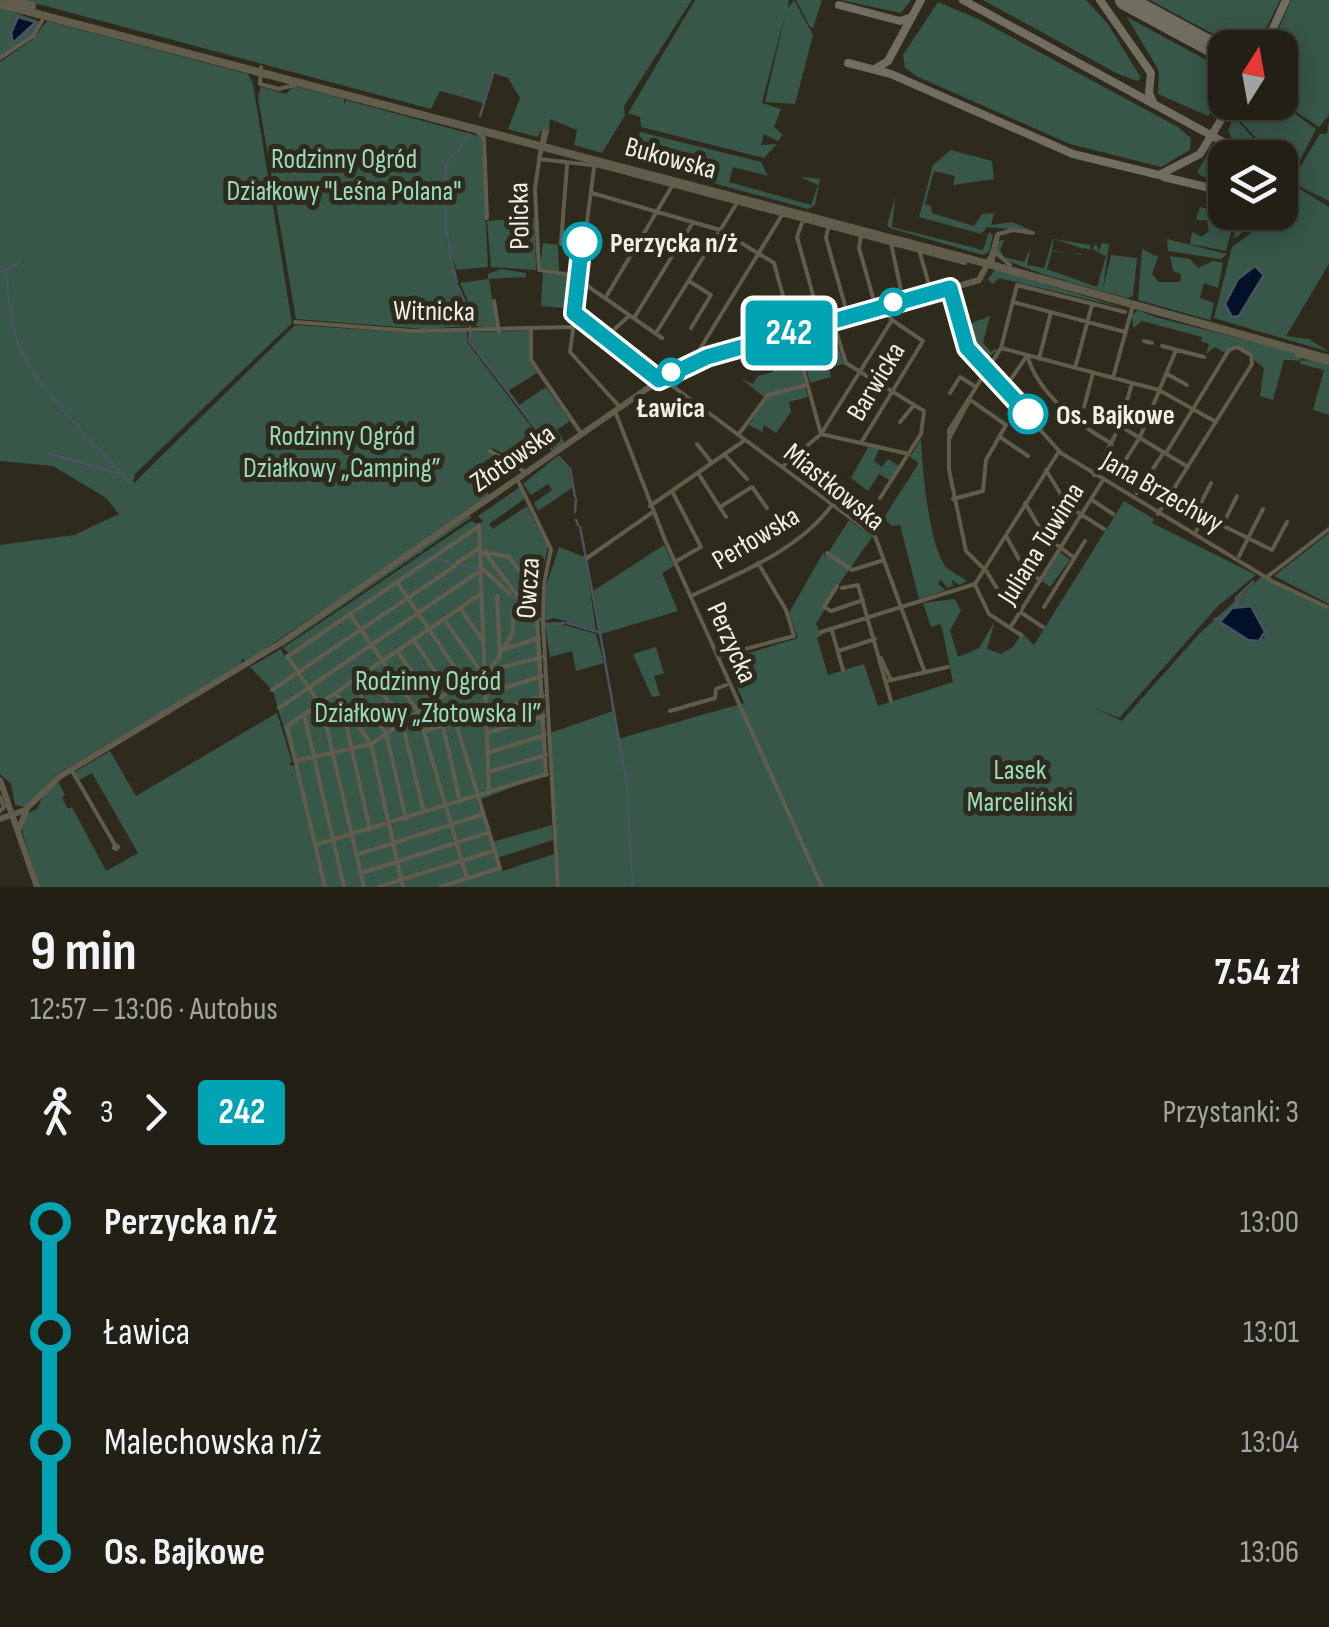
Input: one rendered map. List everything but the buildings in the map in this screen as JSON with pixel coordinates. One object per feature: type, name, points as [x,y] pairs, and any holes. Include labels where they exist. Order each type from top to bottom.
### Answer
[{"type":"main road","name":"Bukowska","points":[[0,4],[9,3],[260,69]]},
{"type":"main road","points":[[9,3],[38,16],[42,22],[48,18],[99,30]]},
{"type":"main road","name":"Bukowska","points":[[57,16],[99,30],[543,139],[991,262],[1130,307],[1329,358]]},
{"type":"street","points":[[0,58],[33,36],[42,22]]},
{"type":"street","points":[[260,69],[262,84],[279,89],[294,85],[483,134],[487,218]]},
{"type":"street","name":"Policka","points":[[543,139],[535,184],[539,270],[579,278]]},
{"type":"street","name":"Bukowska","points":[[539,160],[606,168],[965,263]]},
{"type":"street","points":[[567,165],[561,244],[584,251]]},
{"type":"street","name":"Perzycka","points":[[594,168],[570,356],[618,410],[650,506],[822,887]]},
{"type":"street","points":[[606,297],[672,186]]},
{"type":"street","points":[[592,193],[720,230],[774,264],[821,434]]},
{"type":"street","points":[[656,334],[737,202]]},
{"type":"street","points":[[692,362],[782,215]]},
{"type":"street","points":[[803,220],[796,236],[821,324]]},
{"type":"street","points":[[607,336],[632,316],[692,224]]},
{"type":"street","points":[[828,227],[826,238],[848,316]]},
{"type":"street","points":[[991,262],[998,234],[1010,230],[1033,233]]},
{"type":"street","points":[[782,466],[821,434],[892,320],[879,307],[859,246],[862,236]]},
{"type":"street","points":[[891,243],[903,300]]},
{"type":"street","points":[[921,251],[930,292]]},
{"type":"street","name":"Złotowska","points":[[9,818],[26,811],[47,787],[71,770],[252,662],[659,380],[692,362],[980,279],[991,262]]},
{"type":"street","points":[[579,278],[662,338]]},
{"type":"street","points":[[688,281],[712,295],[692,328]]},
{"type":"street","points":[[1043,627],[1004,600],[963,546],[953,499],[950,426],[1000,348],[1017,285],[1092,305],[1130,307],[1113,378]]},
{"type":"street","name":"Jana Brzechwy","points":[[950,287],[965,344],[1060,452],[1158,514],[1239,556],[1266,577],[1329,608]]},
{"type":"street","points":[[494,301],[499,332]]},
{"type":"street","points":[[1013,302],[1126,332]]},
{"type":"street","points":[[1075,368],[1092,305]]},
{"type":"street","points":[[1039,358],[1051,312]]},
{"type":"street","name":"Miastkowska","points":[[575,314],[659,380],[875,536],[924,670]]},
{"type":"street","points":[[833,320],[845,361],[924,411],[922,432],[880,498]]},
{"type":"street","name":"Barwicka","points":[[861,443],[924,340],[892,320]]},
{"type":"street","name":"Witnicka","points":[[295,322],[499,332],[572,327]]},
{"type":"street","points":[[531,328],[532,360],[582,434]]},
{"type":"street","points":[[1144,341],[1152,343]]},
{"type":"street","points":[[1162,346],[1204,357]]},
{"type":"street","points":[[1137,493],[1228,352],[1237,347],[1252,356],[1252,364],[1158,514]]},
{"type":"street","points":[[1000,348],[1159,390],[1216,422]]},
{"type":"street","points":[[1114,478],[1140,437],[1176,350]]},
{"type":"street","points":[[1298,355],[1329,358]]},
{"type":"street","points":[[1009,382],[1027,356]]},
{"type":"street","points":[[1027,356],[1030,367],[1074,422],[1112,444]]},
{"type":"street","points":[[1084,408],[1093,373]]},
{"type":"street","points":[[1167,374],[1187,385]]},
{"type":"street","points":[[950,393],[960,377],[976,387]]},
{"type":"street","name":"Juliana Tuwima","points":[[1094,474],[1120,426],[1132,383]]},
{"type":"street","points":[[738,436],[768,395],[808,385]]},
{"type":"street","points":[[953,499],[984,491],[986,460],[1005,423],[969,399]]},
{"type":"street","points":[[900,422],[914,405]]},
{"type":"street","points":[[1120,426],[1188,466]]},
{"type":"street","points":[[821,434],[909,454]]},
{"type":"street","points":[[1000,437],[1028,456]]},
{"type":"street","points":[[650,506],[745,440]]},
{"type":"street","points":[[697,444],[712,463]]},
{"type":"street","points":[[895,450],[901,467]]},
{"type":"street","points":[[490,451],[528,474]]},
{"type":"street","points":[[821,632],[975,584],[1060,452]]},
{"type":"street","points":[[724,454],[747,479]]},
{"type":"street","points":[[1046,470],[1064,502],[1104,528]]},
{"type":"street","points":[[698,473],[726,516]]},
{"type":"street","name":"Owcza","points":[[518,480],[552,551],[544,584],[543,624],[558,887]]},
{"type":"street","name":"Juliana Tuwima","points":[[1010,628],[1103,480]]},
{"type":"street","points":[[1196,513],[1211,483]]},
{"type":"street","points":[[720,507],[750,488],[767,508]]},
{"type":"street","points":[[672,491],[701,547],[675,562]]},
{"type":"street","points":[[1222,526],[1237,496]]},
{"type":"street","points":[[1090,500],[1113,514]]},
{"type":"street","points":[[1026,503],[1044,535],[1073,557]]},
{"type":"street","name":"Perłowska","points":[[690,596],[758,563],[817,525],[832,505]]},
{"type":"street","points":[[1183,506],[1272,550],[1288,522]]},
{"type":"street","points":[[1239,556],[1263,509]]},
{"type":"street","points":[[588,558],[653,512]]},
{"type":"street","points":[[1195,534],[1204,516]]},
{"type":"street","points":[[364,887],[319,703],[287,656],[479,525],[489,793]]},
{"type":"street","points":[[1266,577],[1329,529]]},
{"type":"street","points":[[1006,536],[1024,568],[1052,590]]},
{"type":"street","points":[[1044,607],[1085,541]]},
{"type":"street","points":[[272,690],[456,564],[481,551],[509,557],[538,595],[523,603],[481,551]]},
{"type":"street","points":[[826,553],[852,570],[884,560]]},
{"type":"street","points":[[718,656],[795,635],[786,610],[758,563]]},
{"type":"street","points":[[481,568],[510,594]]},
{"type":"street","points":[[279,708],[481,568]]},
{"type":"street","points":[[397,582],[464,681]]},
{"type":"street","points":[[863,600],[832,611],[827,608],[840,587],[858,584],[889,681],[891,701]]},
{"type":"street","points":[[975,584],[989,614],[1021,635]]},
{"type":"street","points":[[325,887],[286,726],[482,593]]},
{"type":"street","points":[[497,596],[500,658]]},
{"type":"street","points":[[460,608],[484,642]]},
{"type":"street","points":[[482,673],[500,658],[514,633],[513,610]]},
{"type":"street","points":[[350,614],[418,712],[467,878]]},
{"type":"street","points":[[444,618],[482,673]]},
{"type":"street","points":[[315,845],[352,837],[547,774],[537,621]]},
{"type":"street","points":[[832,631],[844,670]]},
{"type":"street","points":[[506,649],[540,638]]},
{"type":"street","points":[[838,651],[875,639]]},
{"type":"street","points":[[414,640],[448,692]]},
{"type":"street","points":[[397,650],[433,702],[446,711]]},
{"type":"street","points":[[296,761],[370,744],[464,681],[541,658]]},
{"type":"street","points":[[889,681],[948,667]]},
{"type":"street","points":[[367,671],[402,722],[424,813]]},
{"type":"street","points":[[486,694],[542,676]]},
{"type":"street","points":[[352,681],[386,733],[406,819]]},
{"type":"street","points":[[670,711],[715,698],[716,689],[726,685]]},
{"type":"street","points":[[335,692],[370,744],[403,887]]},
{"type":"street","points":[[424,731],[543,696]]},
{"type":"street","points":[[304,714],[344,887]]},
{"type":"street","points":[[486,733],[544,716]]},
{"type":"street","points":[[440,887],[500,868],[475,797],[456,720]]},
{"type":"street","points":[[346,724],[370,830]]},
{"type":"street","points":[[443,726],[460,802]]},
{"type":"street","points":[[487,753],[545,735]]},
{"type":"street","points":[[488,772],[546,754]]},
{"type":"street","points":[[71,770],[114,845]]},
{"type":"street","points":[[1,779],[9,818]]},
{"type":"street","points":[[0,797],[37,887]]},
{"type":"street","points":[[9,818],[26,811]]},
{"type":"street","points":[[356,855],[481,815]]},
{"type":"street","points":[[361,873],[487,832]]},
{"type":"street","points":[[378,887],[494,850]]},
{"type":"green space","points":[[23,0],[692,0],[624,106],[625,115],[602,153],[574,145],[577,130],[550,119],[549,132],[542,130],[537,137],[508,129],[520,98],[508,78],[492,73],[483,103],[440,91],[431,109]]},
{"type":"green space","points":[[695,0],[789,0],[788,8],[794,0],[813,35],[795,104],[765,102],[786,11],[762,103],[781,109],[774,127],[783,135],[778,141],[764,134],[761,145],[777,144],[764,158],[641,127],[640,117],[628,113]]},
{"type":"green space","points":[[796,0],[822,0],[813,28],[810,27]]},
{"type":"green space","points":[[841,0],[911,0],[901,13]]},
{"type":"green space","points":[[983,0],[1086,0],[1108,24],[1141,78],[1137,81],[1118,74]]},
{"type":"green space","points":[[1150,0],[1280,0],[1265,30],[1208,31]]},
{"type":"green space","points":[[1291,0],[1329,0],[1329,115],[1319,127],[1298,113],[1298,30],[1278,30]]},
{"type":"green space","points":[[938,2],[978,19],[1178,127],[1191,138],[1190,150],[1161,167],[1070,144],[918,77],[905,68],[903,55]]},
{"type":"green space","points":[[0,7],[40,22],[33,34],[0,56]]},
{"type":"green space","points":[[1127,17],[1208,61],[1208,116],[1158,94],[1159,71]]},
{"type":"green space","name":"Rodzinny Ogród Działkowy „Camping”","points":[[47,21],[248,74],[253,84],[292,323],[135,474],[133,484],[295,325],[413,333],[467,331],[467,342],[546,446],[525,464],[492,448],[490,452],[495,455],[473,469],[476,475],[501,459],[514,466],[484,486],[490,496],[246,662],[242,658],[241,664],[56,775],[25,807],[15,805],[11,784],[0,774],[0,545],[74,535],[119,514],[106,498],[53,466],[0,461],[0,62],[32,40]]},
{"type":"green space","name":"Rodzinny Ogród Działkowy \"Leśna Polana\"","points":[[294,86],[344,99],[344,105],[346,100],[482,137],[488,267],[457,270],[445,236],[467,326],[425,329],[296,319],[258,98],[261,87],[286,94]]},
{"type":"green space","points":[[1298,116],[1316,129],[1298,164],[1298,140],[1258,140],[1240,120],[1298,120]]},
{"type":"green space","points":[[1233,120],[1237,120],[1255,140],[1233,140],[1228,131]]},
{"type":"green space","points":[[1329,120],[1329,201],[1306,189],[1329,204],[1298,185],[1298,171],[1320,134],[1327,134]]},
{"type":"green space","points":[[640,132],[761,162],[768,176],[733,167],[729,182],[811,205],[818,185],[803,178],[820,179],[815,205],[808,209],[630,160]]},
{"type":"green space","points":[[951,150],[992,161],[994,179],[953,185],[955,176],[934,171],[925,204],[931,206],[932,213],[974,226],[982,214],[994,213],[991,225],[1012,222],[1033,231],[987,227],[981,234],[919,217],[933,165]]},
{"type":"green space","points":[[1208,154],[1208,176],[1197,172]]},
{"type":"green space","points":[[1298,188],[1329,207],[1329,264],[1286,336],[1309,339],[1329,352],[1214,318],[1232,247],[1255,230],[1298,230]]},
{"type":"green space","points":[[895,197],[892,227],[983,250],[989,232],[993,235],[989,252],[983,255],[890,228],[887,225]]},
{"type":"green space","points":[[1200,207],[1208,209],[1208,226],[1207,220],[1196,220]]},
{"type":"green space","points":[[535,218],[536,270],[491,267],[487,221]]},
{"type":"green space","points":[[1231,230],[1226,251],[1190,244],[1192,232],[1202,237],[1209,231]]},
{"type":"green space","points":[[1053,239],[1052,250],[1068,255],[1052,251],[1047,269],[1097,287],[1106,256],[1092,249],[1096,244],[1099,251],[1102,243],[1109,244],[1103,289],[1111,255],[1137,258],[1133,296],[1128,298],[1039,273],[1004,258],[996,252],[999,241],[1004,240],[1000,251],[1004,257],[1024,262],[1031,247],[1027,265],[1044,268]]},
{"type":"green space","points":[[1055,239],[1090,245],[1090,250],[1084,249]]},
{"type":"green space","points":[[1167,239],[1227,254],[1221,259],[1168,251]]},
{"type":"green space","points":[[543,243],[558,245],[559,271],[540,268]]},
{"type":"green space","points":[[1142,249],[1158,257],[1160,252],[1152,274],[1159,282],[1180,282],[1181,274],[1173,271],[1170,256],[1190,259],[1198,268],[1213,261],[1223,263],[1218,288],[1204,283],[1200,298],[1214,303],[1210,320],[1138,300]]},
{"type":"green space","points":[[501,269],[526,273],[526,277],[489,279],[497,330],[473,325],[473,313],[460,283],[488,279],[488,274]]},
{"type":"green space","points":[[995,269],[1124,308],[999,278],[993,284],[988,280]]},
{"type":"green space","points":[[543,273],[577,277],[573,309],[541,306]]},
{"type":"green space","points":[[1138,310],[1329,361],[1284,360],[1273,400],[1260,396],[1264,368],[1235,345],[1225,353],[1215,347],[1206,354],[1209,344],[1201,341],[1202,337],[1142,321],[1133,328],[1132,315]]},
{"type":"green space","points":[[990,316],[983,343],[991,352],[998,350],[983,361],[973,352],[977,341],[973,340],[972,349],[964,326]]},
{"type":"green space","points":[[529,331],[529,361],[537,373],[508,391],[470,340],[471,332]]},
{"type":"green space","points":[[792,336],[805,384],[764,397],[740,378],[753,384],[758,376],[773,372],[766,344],[775,341],[780,361],[789,359],[784,339]]},
{"type":"green space","points":[[835,339],[844,364],[829,368],[831,377],[810,383],[805,365],[823,360],[822,343]]},
{"type":"green space","points":[[1301,357],[1329,365],[1329,415],[1313,410],[1324,370],[1300,364]]},
{"type":"green space","points":[[546,387],[570,421],[557,430],[565,443],[555,450],[518,406]]},
{"type":"green space","points":[[805,387],[808,397],[789,402],[791,412],[776,433],[764,425],[762,432],[749,425],[769,396]]},
{"type":"green space","points":[[921,439],[936,545],[948,569],[967,581],[959,585],[952,580],[953,586],[947,588],[941,580],[938,584],[946,590],[919,599],[900,525],[893,526],[883,519],[919,463],[910,457]]},
{"type":"green space","points":[[868,447],[879,449],[874,461],[882,467],[888,459],[899,466],[889,480],[879,474],[868,491],[851,478]]},
{"type":"green space","points":[[560,454],[557,457],[568,468],[572,488],[538,511],[534,503],[552,490],[548,484],[531,495],[523,484]]},
{"type":"green space","name":"Rodzinny Ogród Działkowy „Złotowska II”","points":[[520,487],[526,498],[489,524],[493,529],[527,506],[548,546],[538,593],[548,773],[477,801],[492,842],[552,825],[553,840],[497,858],[503,871],[554,854],[557,887],[39,887],[21,827],[28,813],[37,809],[45,792],[58,782],[65,795],[62,798],[68,809],[72,807],[106,871],[138,853],[92,773],[79,780],[75,772],[110,751],[136,796],[277,713],[292,762],[289,764],[295,767],[273,691],[250,667],[281,649],[285,657],[288,653],[283,648],[471,521],[479,525],[483,521],[478,516]]},
{"type":"green space","name":"Lasek Marceliński","points":[[1124,501],[1154,519],[1152,523],[1256,575],[1218,606],[1119,718],[1092,707],[1122,721],[1199,634],[1261,577],[1329,610],[1329,887],[560,887],[550,733],[613,711],[618,739],[744,703],[726,660],[798,638],[789,613],[823,553],[826,556],[849,520],[872,537],[823,607],[816,624],[822,635],[817,638],[828,675],[864,664],[878,706],[953,682],[942,628],[940,624],[931,627],[923,603],[955,599],[961,611],[950,630],[958,657],[979,648],[995,621],[987,649],[1001,654],[1013,647],[1022,633],[1034,645]],"holes":[[[1253,608],[1265,638],[1251,641],[1227,628]]]},
{"type":"green space","points":[[472,517],[282,647],[282,643]]},
{"type":"green space","points":[[1329,533],[1329,604],[1274,576]]},
{"type":"green space","points":[[664,545],[674,566],[662,573],[678,611],[601,634],[593,591]]},
{"type":"green space","points":[[559,547],[585,557],[596,630],[554,618],[545,621],[546,586]]},
{"type":"green space","points":[[1060,552],[1070,560],[1050,587],[1042,581]]},
{"type":"green space","points":[[554,622],[596,634],[604,663],[576,671],[572,651],[550,657],[545,625]]},
{"type":"green space","points":[[656,647],[664,673],[654,676],[660,696],[652,697],[633,654]]},
{"type":"water","points":[[18,17],[36,22],[13,43],[11,33]]},
{"type":"water","points":[[1255,266],[1264,275],[1239,316],[1232,317],[1225,304],[1238,279]]},
{"type":"water","points":[[1251,606],[1265,632],[1259,641],[1248,640],[1220,622],[1232,608]]},
{"type":"waterway","points":[[480,116],[493,74]]},
{"type":"waterway","points":[[446,234],[446,166],[469,134]]},
{"type":"waterway","points":[[447,235],[449,247]]},
{"type":"waterway","points":[[449,249],[457,282]]},
{"type":"waterway","points":[[8,269],[20,262]]},
{"type":"waterway","points":[[0,267],[6,269],[11,317],[19,346],[44,387]]},
{"type":"waterway","points":[[457,285],[470,313],[470,327]]},
{"type":"waterway","points":[[470,332],[469,341],[529,419]]},
{"type":"waterway","points":[[47,391],[58,404]]},
{"type":"waterway","points":[[60,407],[131,484]]},
{"type":"waterway","points":[[530,421],[553,451]]},
{"type":"waterway","points":[[45,452],[120,474]]},
{"type":"waterway","points":[[559,457],[570,469],[575,497]]},
{"type":"waterway","points":[[575,512],[576,499]]},
{"type":"waterway","points":[[576,520],[578,525]]},
{"type":"waterway","points":[[580,527],[585,553]]},
{"type":"waterway","points":[[585,554],[605,660]]},
{"type":"waterway","points":[[435,558],[454,564]]},
{"type":"waterway","points":[[457,564],[478,569]]},
{"type":"waterway","points":[[1237,606],[1236,598],[1253,582]]},
{"type":"waterway","points":[[498,585],[541,620]]},
{"type":"waterway","points":[[1215,619],[1221,618]]},
{"type":"waterway","points":[[545,624],[564,623]]},
{"type":"waterway","points":[[567,623],[598,632]]},
{"type":"waterway","points":[[605,662],[612,700]]},
{"type":"waterway","points":[[612,701],[627,785],[630,841]]},
{"type":"waterway","points":[[630,843],[632,872]]},
{"type":"waterway","points":[[632,874],[633,887]]},
{"type":"taxiway","points":[[875,69],[888,61],[921,0]]},
{"type":"taxiway","points":[[963,0],[1220,140]]},
{"type":"taxiway","points":[[1100,0],[1151,73],[1149,93],[1153,102]]},
{"type":"taxiway","points":[[1272,30],[1286,0]]},
{"type":"taxiway","points":[[839,5],[900,21],[912,17]]},
{"type":"taxiway","points":[[848,63],[891,74],[1073,154],[1159,175],[1200,154],[1221,120]]},
{"type":"taxiway","points":[[1164,177],[1208,186]]},
{"type":"runway","points":[[1125,0],[1208,45]]},
{"type":"bus line","name":"242","points":[[582,242],[574,313],[659,380],[677,368],[707,357],[950,288],[967,348],[988,366],[1028,414]]},
{"type":"place","name":"Perzycka n/ż","points":[[582,242]]},
{"type":"place","name":"Ławica","points":[[671,372]]},
{"type":"place","name":"Os. Bajkowe","points":[[1028,414]]}]
